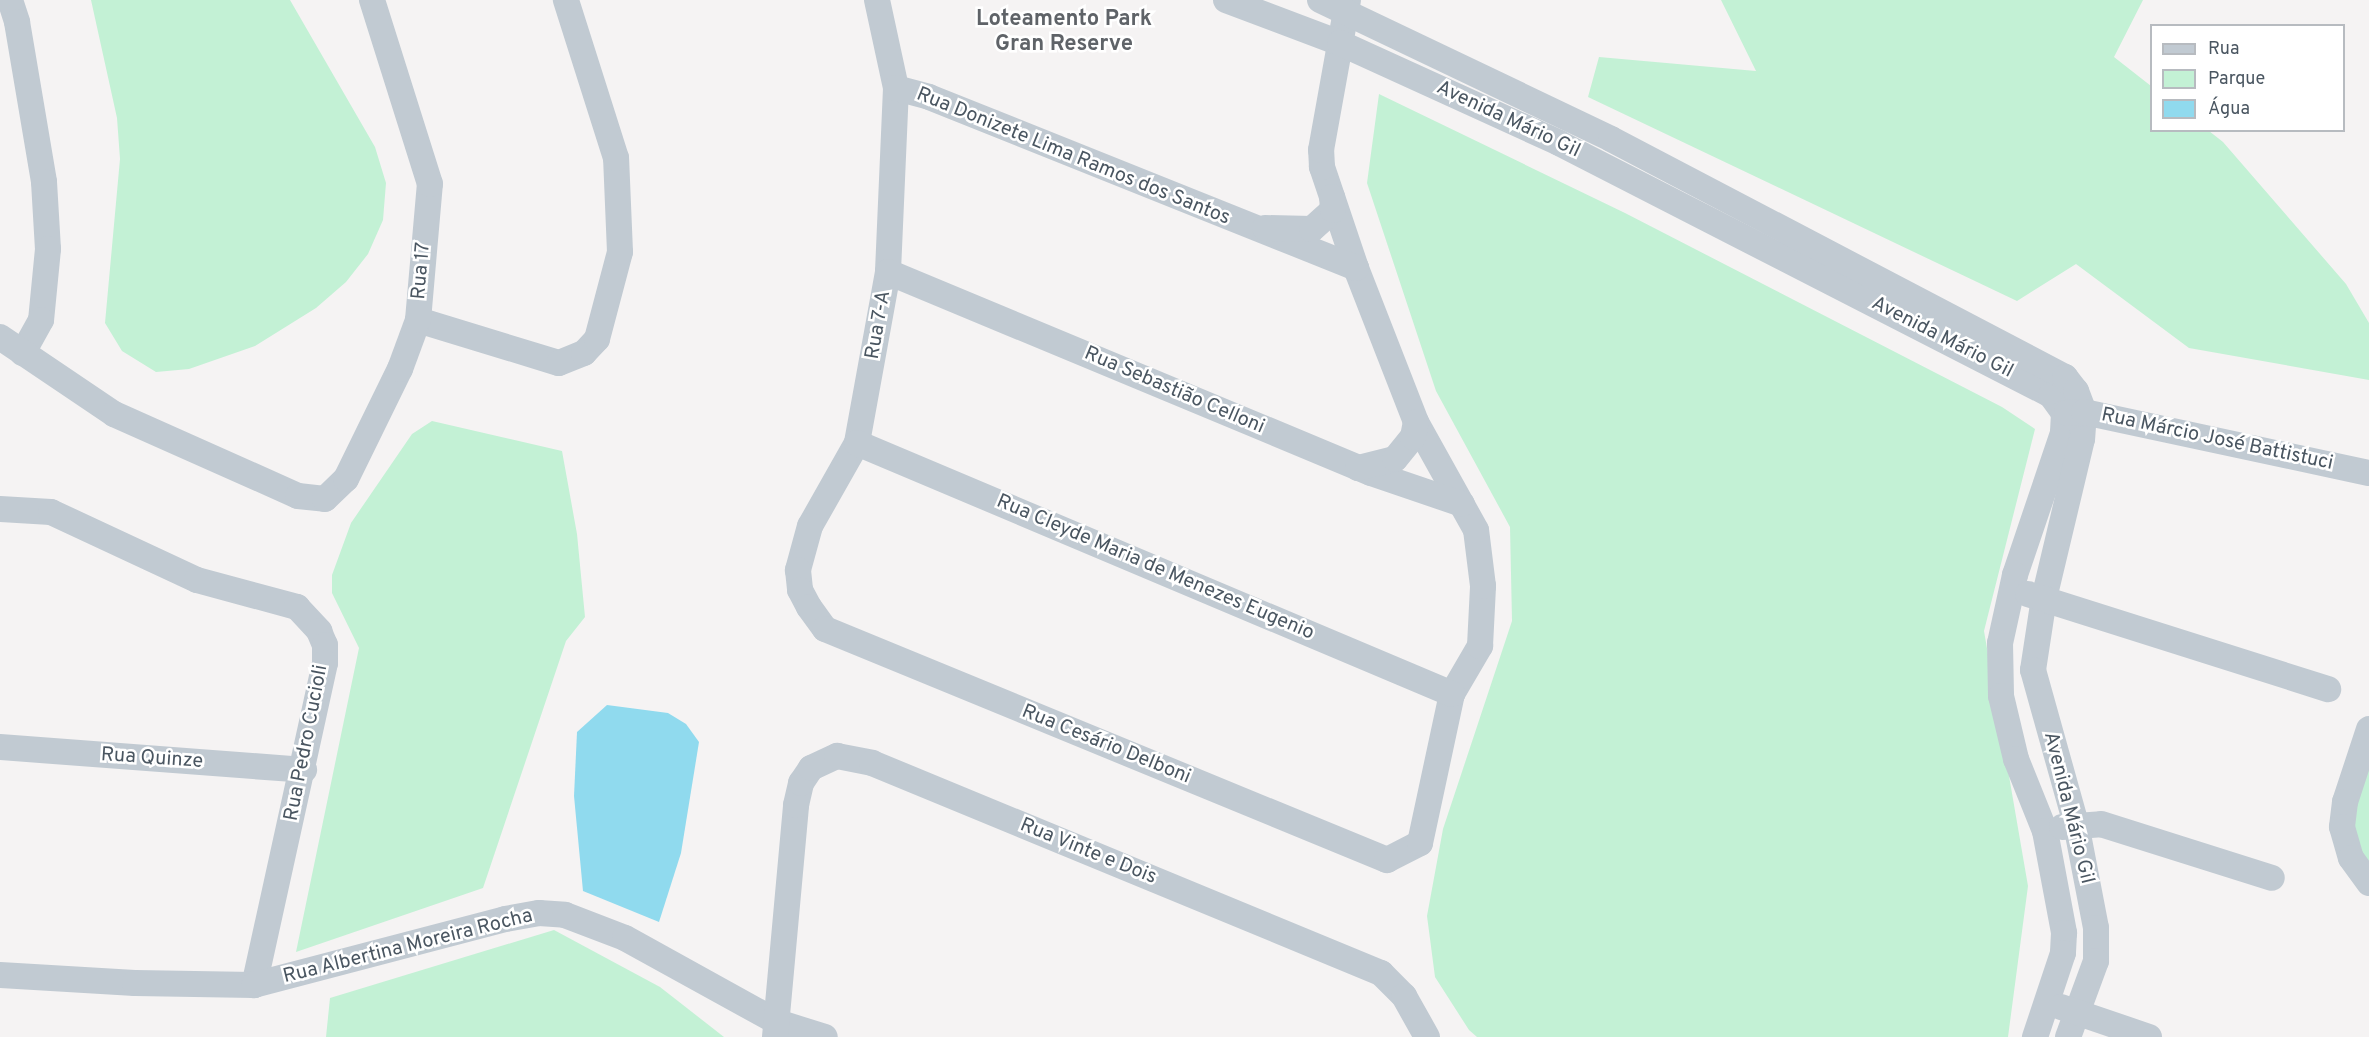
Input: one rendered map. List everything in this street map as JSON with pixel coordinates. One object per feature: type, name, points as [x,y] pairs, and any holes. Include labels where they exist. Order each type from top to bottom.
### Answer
[{"type":"street","points":[[0,337],[23,353],[41,321],[48,249],[44,182],[17,22],[10,0]]},
{"type":"street","name":"Rua 17","points":[[23,353],[114,414],[298,496],[326,499],[346,479],[400,369],[418,320],[429,184],[372,0]]},
{"type":"street","points":[[418,320],[559,363],[584,353],[597,339],[620,252],[616,158],[566,0]]},
{"type":"street","name":"Rua 7-A","points":[[825,629],[800,590],[798,570],[810,526],[857,443],[888,272],[897,88],[877,0]]},
{"type":"street","name":"Avenida Mário Gil","points":[[1226,0],[1340,43],[1784,243]]},
{"type":"street","name":"Avenida Mário Gil","points":[[1320,0],[1346,5],[1572,119],[1784,243],[1939,323],[2051,395],[2074,413],[2082,439],[2044,598],[2033,670],[2076,824],[2096,928],[2096,961],[2072,1026]]},
{"type":"street","points":[[1346,5],[1321,150],[1322,167],[1356,268],[1416,422],[1462,504],[1477,541],[1483,586],[1480,646],[1452,694]]},
{"type":"street","name":"Rua Donizete Lima Ramos dos Santos","points":[[897,88],[928,97],[1250,228],[1356,268]]},
{"type":"street","points":[[1559,143],[1572,119]]},
{"type":"street","points":[[1250,228],[1312,229],[1333,210],[1332,197]]},
{"type":"street","name":"Rua Sebastião Celloni","points":[[888,272],[1358,468],[1462,504]]},
{"type":"street","name":"Avenida Mário Gil","points":[[2034,1037],[2063,952],[2064,933],[2045,831],[2016,759],[2001,696],[2000,643],[2011,589],[2063,432],[2074,413]]},
{"type":"street","name":"Rua Márcio José Battistuci","points":[[2074,413],[2369,473]]},
{"type":"street","points":[[1358,468],[1395,459],[1406,449],[1416,422]]},
{"type":"street","name":"Rua Cleyde Maria de Menezes Eugenio","points":[[857,443],[1452,694]]},
{"type":"street","name":"Rua Pedro Cucioli","points":[[0,509],[51,512],[197,580],[297,606],[310,618],[325,645],[325,663],[304,770],[254,985]]},
{"type":"street","points":[[2011,589],[2328,689]]},
{"type":"street","name":"Rua Cesário Delboni","points":[[825,629],[1387,860],[1420,843],[1452,694]]},
{"type":"street","points":[[2369,729],[2345,802],[2342,827],[2351,858],[2369,883]]},
{"type":"street","name":"Rua Quinze","points":[[0,747],[304,770]]},
{"type":"street","name":"Rua Vinte e Dois","points":[[776,1030],[796,806],[801,783],[812,768],[827,758],[852,757],[872,763],[1381,973],[1404,996],[1427,1037]]},
{"type":"street","points":[[2045,831],[2076,824],[2101,824],[2272,878]]},
{"type":"street","name":"Rua Albertina Moreira Rocha","points":[[0,975],[135,983],[254,985],[505,919],[539,913],[565,915],[625,938],[776,1030],[825,1037]]},
{"type":"street","points":[[2047,1001],[2072,1026],[2149,1037]]},
{"type":"green space","points":[[91,0],[290,0],[375,147],[386,183],[383,220],[368,254],[346,282],[316,308],[255,346],[189,369],[156,372],[122,351],[105,323],[120,159],[117,118]]},
{"type":"green space","points":[[1721,0],[2143,0],[2114,57],[2150,85],[2150,132],[2210,132],[2223,142],[2346,284],[2369,323],[2369,380],[2189,348],[2076,264],[2017,301],[1588,97],[1599,57],[1756,71]]},
{"type":"green space","points":[[1379,94],[1625,213],[2002,407],[2035,429],[1984,631],[2028,886],[2008,1037],[1477,1037],[1469,1030],[1435,977],[1427,916],[1443,829],[1512,621],[1510,527],[1436,391],[1367,183]]},
{"type":"green space","points":[[432,421],[562,451],[577,534],[585,617],[566,641],[483,888],[296,952],[359,648],[332,593],[332,575],[351,523],[412,434]]},
{"type":"green space","points":[[2369,747],[2369,874],[2347,822]]},
{"type":"green space","points":[[554,930],[660,987],[724,1037],[326,1037],[330,998]]},
{"type":"water","points":[[607,705],[668,713],[686,724],[699,742],[681,853],[659,922],[583,891],[574,796],[577,732]]},
{"type":"district","name":"Loteamento Park Gran Reserve","points":[[1064,32]]}]
